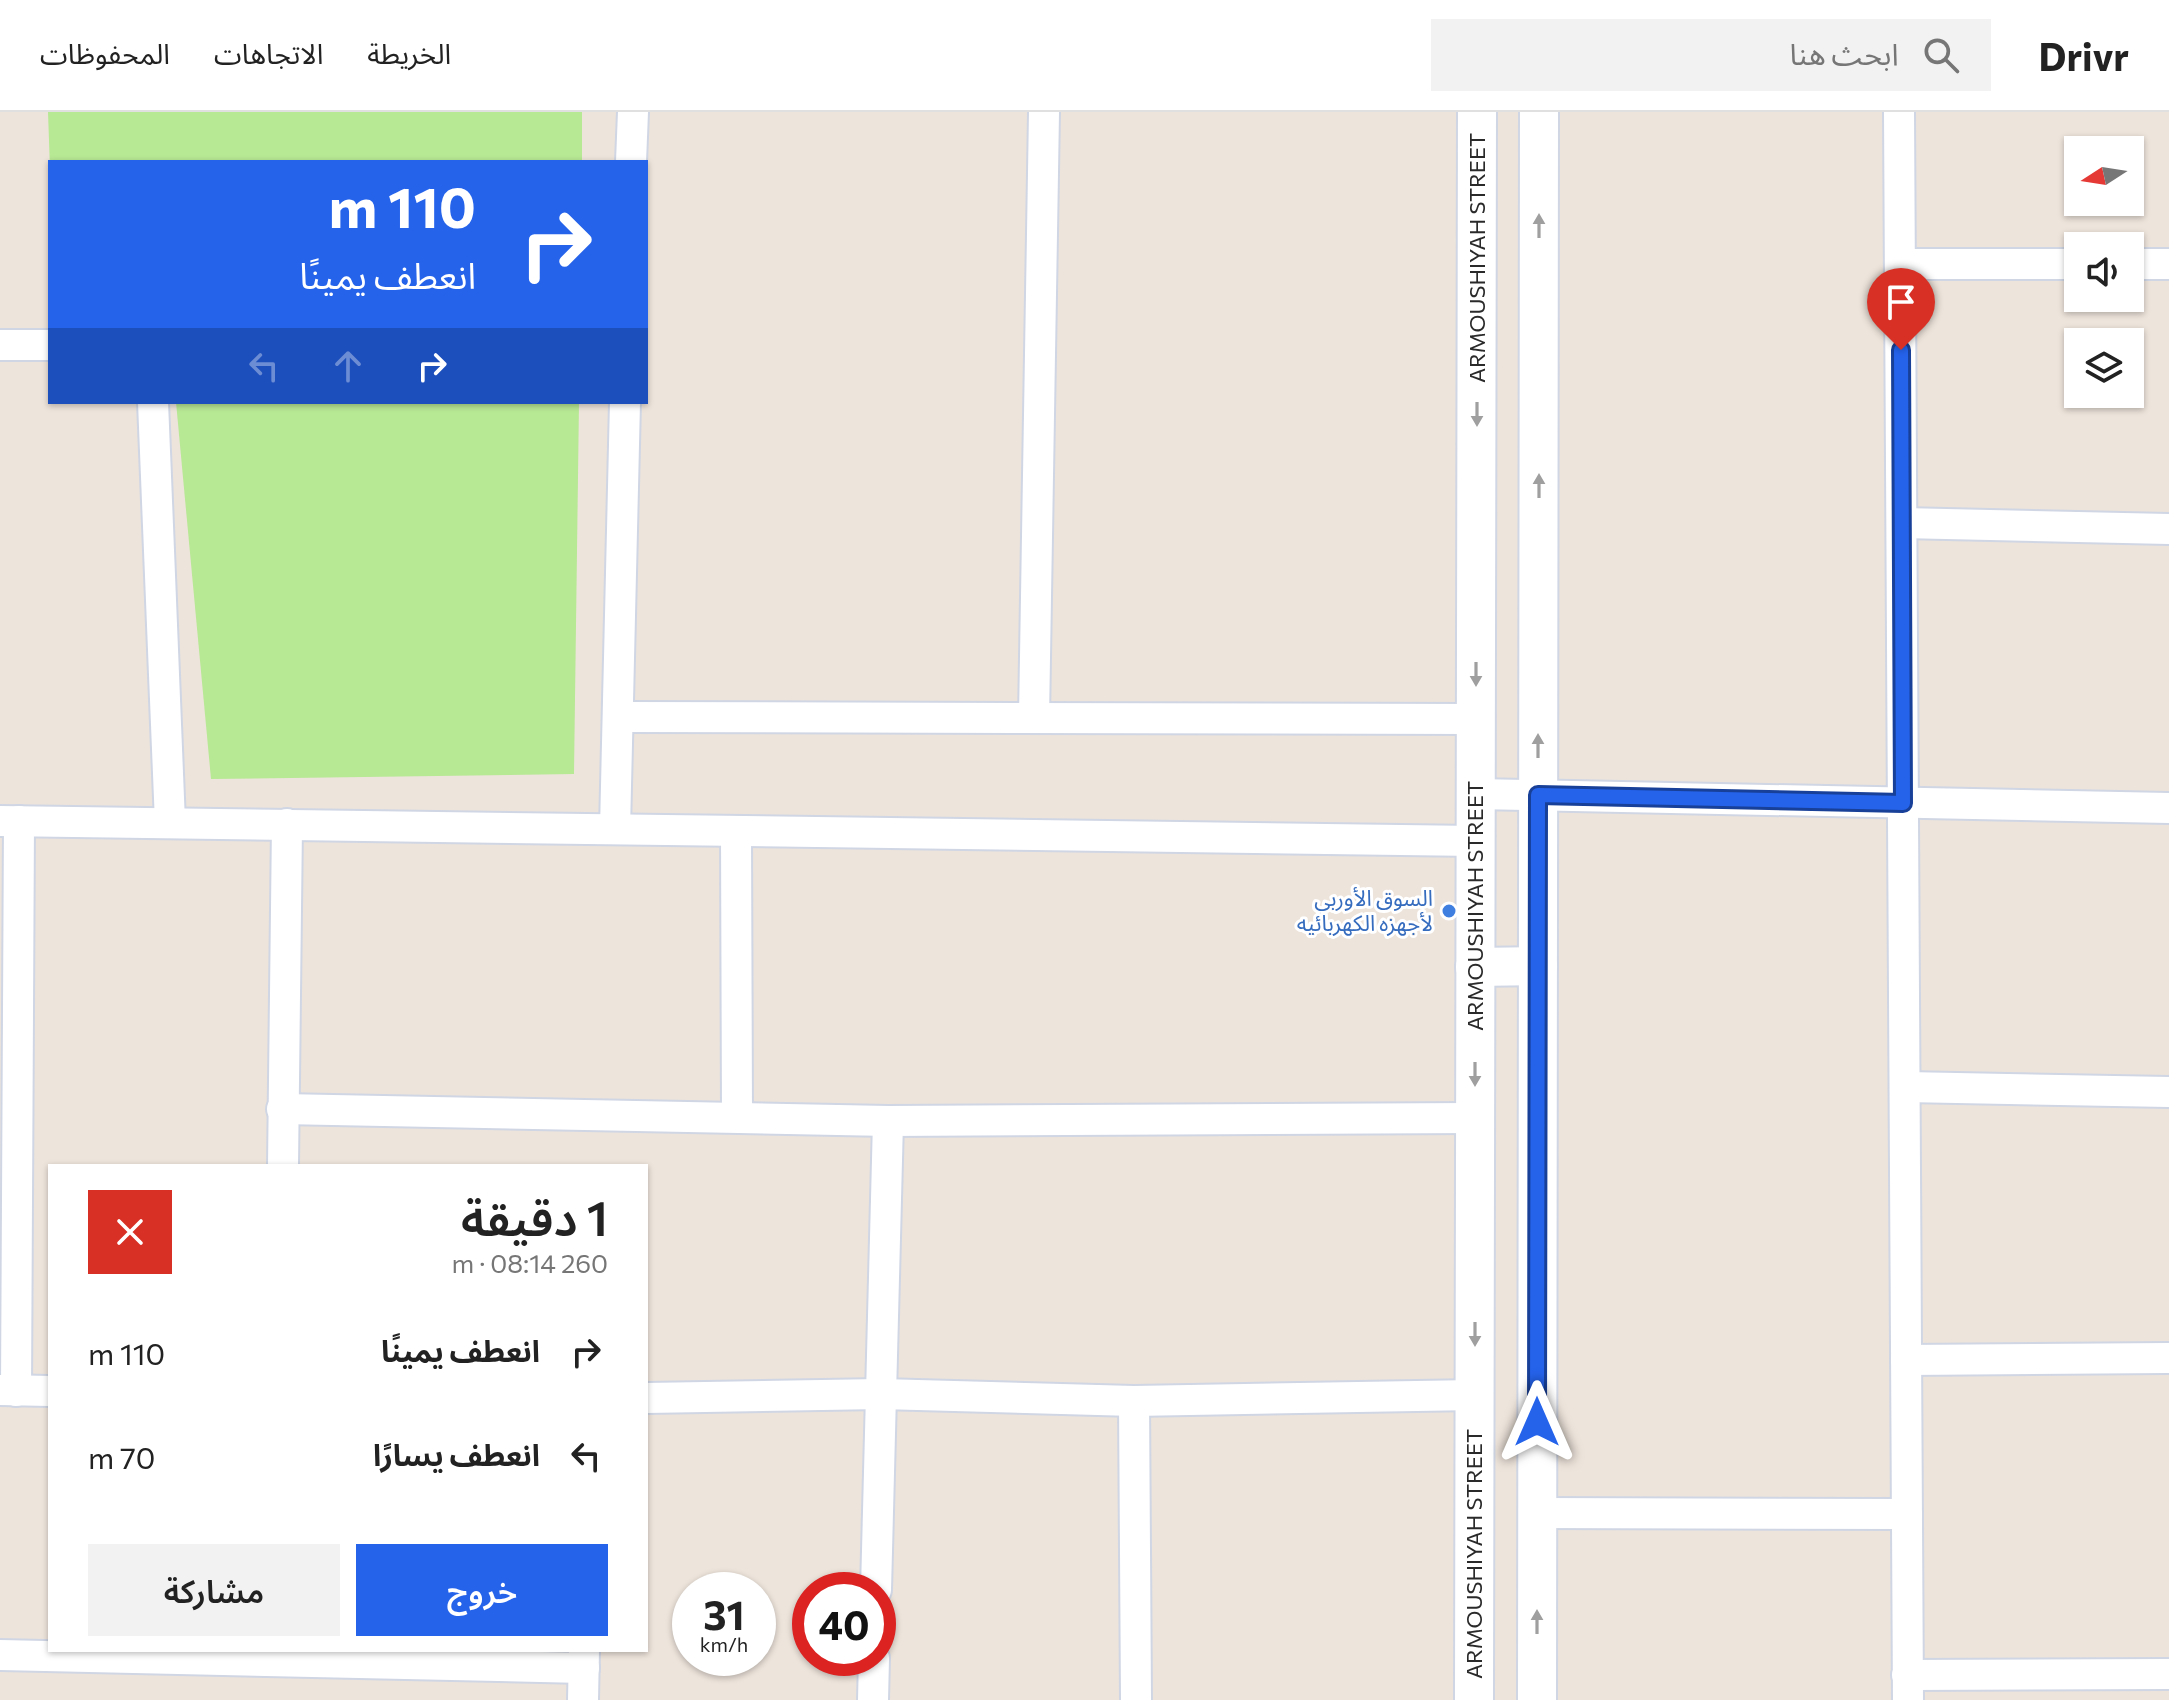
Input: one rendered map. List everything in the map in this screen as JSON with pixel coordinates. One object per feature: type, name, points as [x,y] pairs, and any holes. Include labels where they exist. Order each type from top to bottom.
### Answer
[{"type":"street","points":[[631,160],[633,112]]},
{"type":"street","points":[[1034,718],[1044,112]]},
{"type":"street","name":"ARMOUSHIYAH STREET","points":[[1474,1700],[1477,112]]},
{"type":"street","points":[[1537,1700],[1539,112]]},
{"type":"street","points":[[1899,112],[1908,1687],[2169,1674]]},
{"type":"street","points":[[1900,264],[2064,264]]},
{"type":"street","points":[[2144,264],[2169,264]]},
{"type":"street","points":[[0,345],[48,345]]},
{"type":"street","points":[[153,404],[170,823]]},
{"type":"street","points":[[615,829],[625,404]]},
{"type":"street","points":[[1902,523],[2169,529]]},
{"type":"street","points":[[618,717],[1476,719]]},
{"type":"street","points":[[1476,794],[2169,808]]},
{"type":"street","points":[[48,1391],[8,1390],[9,821],[1476,841]]},
{"type":"street","points":[[283,1164],[287,824]]},
{"type":"street","points":[[736,831],[737,1116]]},
{"type":"street","points":[[1475,967],[1538,966]]},
{"type":"street","points":[[1905,1087],[2169,1092]]},
{"type":"street","points":[[282,1109],[888,1121],[1475,1118]]},
{"type":"street","points":[[876,1572],[888,1121]]},
{"type":"street","points":[[1906,1360],[2169,1358]]},
{"type":"street","points":[[648,1398],[881,1394],[1134,1401],[1475,1395]]},
{"type":"street","points":[[1134,1401],[1136,1700]]},
{"type":"street","points":[[1537,1513],[1907,1514]]},
{"type":"street","points":[[0,1655],[584,1659],[583,1700]]},
{"type":"street","points":[[873,1700],[874,1676]]},
{"type":"green space","points":[[48,112],[582,112],[582,160],[50,160]]},
{"type":"green space","points":[[176,404],[579,404],[574,774],[211,779]]},
{"type":"place","name":"السوق الأوربي لأجهزه الكهربائيه","points":[[1449,911]]},
{"type":"route","points":[[1537,1422],[1538,795],[1903,803],[1901,350]]}]
